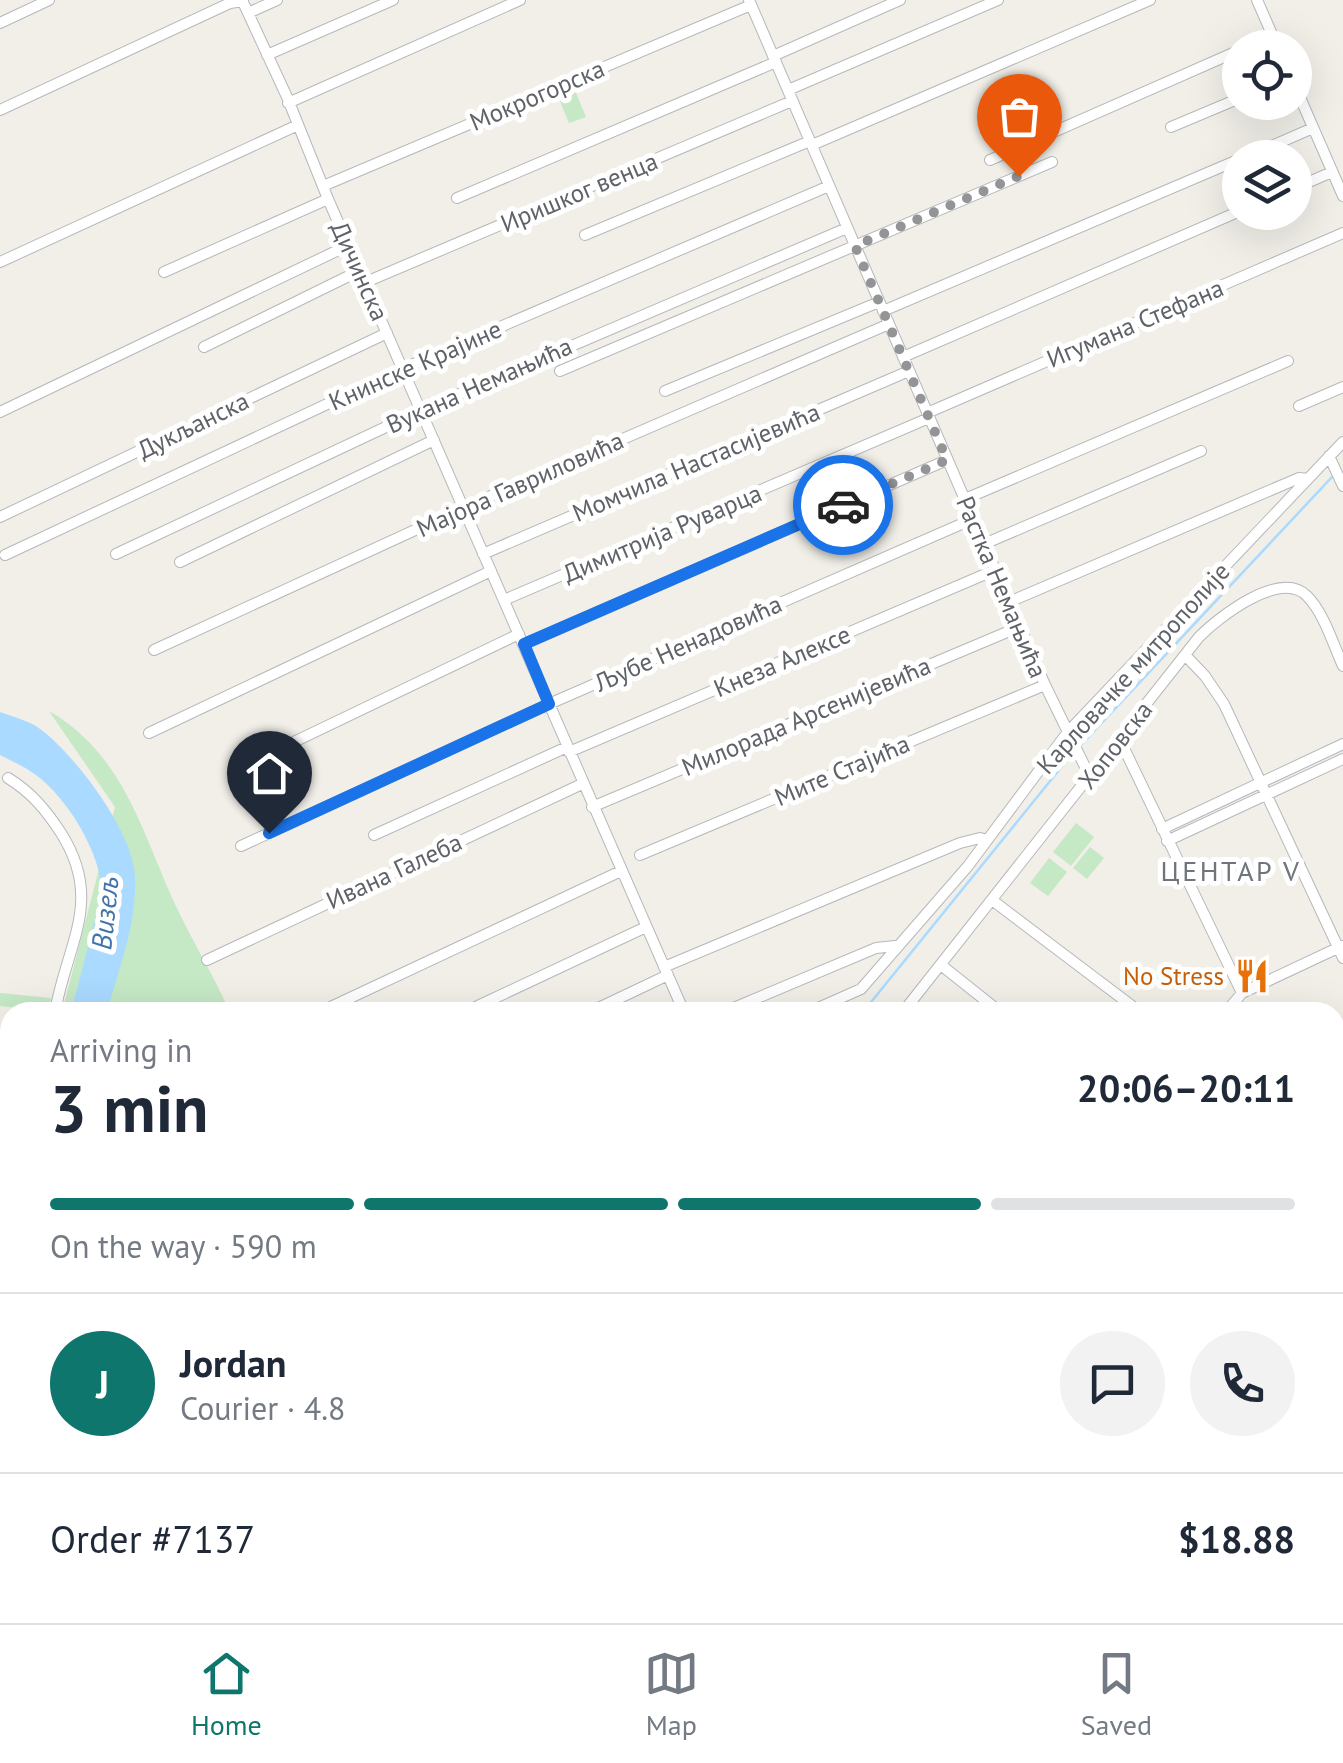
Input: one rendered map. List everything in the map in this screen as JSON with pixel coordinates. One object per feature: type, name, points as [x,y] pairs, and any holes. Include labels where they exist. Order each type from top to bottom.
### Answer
[{"type":"street","points":[[0,23],[49,0]]},
{"type":"street","points":[[0,110],[230,4],[277,0]]},
{"type":"street","points":[[267,56],[393,0]]},
{"type":"street","points":[[288,102],[520,0]]},
{"type":"street","points":[[457,198],[900,0]]},
{"type":"street","name":"Иришког венца","points":[[366,282],[998,0]]},
{"type":"street","points":[[585,235],[1150,0]]},
{"type":"street","points":[[1257,0],[1271,30]]},
{"type":"street","name":"Растка Немањића","points":[[750,2],[1019,627],[1088,773]]},
{"type":"street","name":"Мокрогорска","points":[[323,186],[750,2]]},
{"type":"street","name":"Дичинска","points":[[244,5],[680,1002]]},
{"type":"street","points":[[990,160],[1222,58]]},
{"type":"street","points":[[1170,127],[1222,105]]},
{"type":"street","points":[[1310,120],[1343,196]]},
{"type":"street","points":[[0,262],[298,125]]},
{"type":"street","points":[[1285,140],[1313,128]]},
{"type":"street","points":[[560,371],[1052,162]]},
{"type":"street","points":[[666,391],[1222,166]]},
{"type":"street","points":[[1312,181],[1332,172]]},
{"type":"street","name":"Книнске Крајине","points":[[5,554],[402,369],[829,186]]},
{"type":"street","points":[[164,272],[328,198]]},
{"type":"street","points":[[903,356],[1222,220]]},
{"type":"street","name":"Вукана Немањића","points":[[116,554],[422,410],[847,228]]},
{"type":"street","name":"Игумана Стефана","points":[[928,415],[1343,233]]},
{"type":"street","points":[[0,412],[349,244]]},
{"type":"street","points":[[204,347],[360,270]]},
{"type":"street","name":"Мајора Гавриловића","points":[[154,650],[463,508],[889,324]]},
{"type":"street","name":"Дукљанска","points":[[0,517],[387,333]]},
{"type":"street","points":[[964,500],[1288,361]]},
{"type":"street","name":"Момчила Настасијевића","points":[[483,554],[909,370]]},
{"type":"street","points":[[1299,406],[1343,387]]},
{"type":"street","name":"Димитрија Руварца","points":[[504,600],[928,415]]},
{"type":"street","points":[[180,562],[434,440]]},
{"type":"street","name":"Карловачке митрополије","points":[[833,1002],[855,993],[968,866],[1067,732],[1343,442]]},
{"type":"street","points":[[984,544],[1201,451]]},
{"type":"street","points":[[1329,456],[1342,486]]},
{"type":"street","points":[[252,762],[522,639],[947,460]]},
{"type":"street","points":[[1009,602],[1184,525],[1300,478],[1308,479]]},
{"type":"street","name":"Љубе Ненадовића","points":[[241,846],[549,704],[973,519]]},
{"type":"street","points":[[148,733],[490,570]]},
{"type":"street","name":"Кнеза Алексе","points":[[568,749],[995,570]]},
{"type":"street","name":"Хоповска","points":[[912,1002],[1088,773],[1120,740],[1199,637],[1232,610],[1270,591],[1292,588],[1309,598],[1343,666]]},
{"type":"street","name":"Милорада Арсенијевића","points":[[592,807],[1019,627]]},
{"type":"street","points":[[1185,655],[1216,690],[1341,951],[1242,993],[1234,1002]]},
{"type":"street","name":"Мите Стајића","points":[[640,855],[1045,685]]},
{"type":"street","points":[[1120,740],[1242,993]]},
{"type":"street","points":[[1162,829],[1343,744]]},
{"type":"street","points":[[374,836],[568,749]]},
{"type":"street","points":[[1167,841],[1343,759]]},
{"type":"street","points":[[8,778],[40,803],[80,870],[80,922],[58,1002]]},
{"type":"street","name":"Ивана Галеба","points":[[208,960],[582,784]]},
{"type":"street","points":[[609,1002],[666,971],[960,844],[987,840]]},
{"type":"street","points":[[341,1002],[621,871]]},
{"type":"street","points":[[992,900],[1127,1002]]},
{"type":"street","points":[[486,1002],[646,927]]},
{"type":"street","points":[[748,1002],[876,948],[895,946]]},
{"type":"street","points":[[941,965],[987,1002]]},
{"type":"green space","points":[[574,88],[586,117],[569,123],[557,94]]},
{"type":"green space","points":[[49,711],[95,749],[127,795],[174,902],[225,1002],[65,1002],[115,807]]},
{"type":"green space","points":[[1076,823],[1094,837],[1071,866],[1053,852]]},
{"type":"green space","points":[[1090,847],[1104,858],[1087,879],[1073,868]]},
{"type":"green space","points":[[1049,858],[1067,872],[1048,896],[1030,883]]},
{"type":"green space","points":[[0,993],[51,998],[50,1002],[0,1002]]},
{"type":"water","name":"Визељ","points":[[0,712],[36,726],[83,772],[124,838],[132,859],[135,894],[126,946],[110,1002],[74,1002],[102,893],[89,844],[71,812],[48,785],[0,755]]},
{"type":"waterway","points":[[1081,745],[1332,477]]},
{"type":"waterway","points":[[871,1002],[1072,754]]},
{"type":"way so far","points":[[843,505],[947,460],[855,246],[1019,176]]},
{"type":"place","name":"No Stress","points":[[1252,976]]},
{"type":"district","name":"ЦЕНТАР V","points":[[1231,871]]},
{"type":"route","points":[[269,833],[549,704],[524,644],[843,505]]}]
